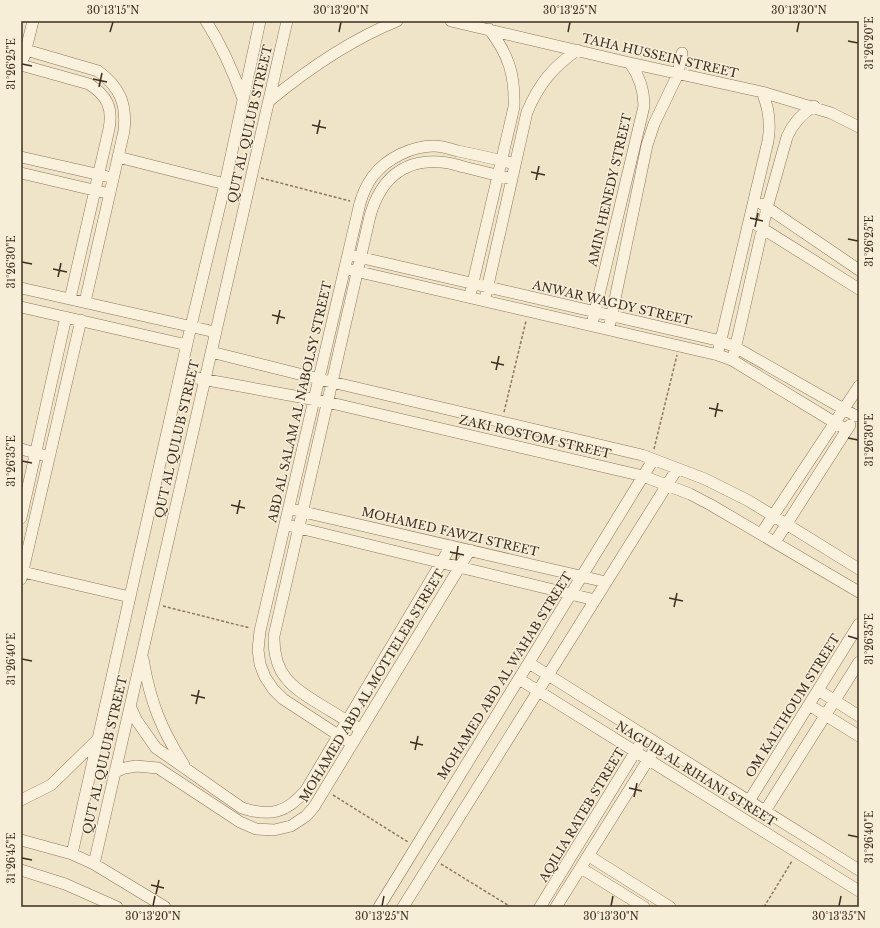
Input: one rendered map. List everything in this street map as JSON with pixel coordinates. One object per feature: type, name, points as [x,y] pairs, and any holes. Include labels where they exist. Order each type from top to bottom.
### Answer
[{"type":"street","points":[[21,518],[27,469],[36,453],[66,298],[99,175],[111,118],[110,108],[105,98],[98,90],[89,84],[21,67],[33,21]]},
{"type":"street","points":[[206,21],[231,67],[243,99]]},
{"type":"street","name":"QUT AL QULUB STREET","points":[[72,854],[191,326],[225,184],[260,21]]},
{"type":"street","name":"QUT AL QULUB STREET","points":[[94,864],[210,352],[270,101],[287,21]]},
{"type":"street","points":[[270,101],[314,66],[338,50],[363,36],[397,21]]},
{"type":"street","name":"TAHA HUSSEIN STREET","points":[[451,21],[577,50],[630,64],[762,92],[814,106],[859,127]]},
{"type":"street","points":[[469,297],[514,107],[515,90],[507,57],[489,29]]},
{"type":"street","points":[[26,50],[98,71],[107,78],[118,92],[124,108],[126,119],[124,131],[85,302]]},
{"type":"street","points":[[484,301],[526,112],[541,83],[564,60],[577,50]]},
{"type":"street","name":"AMIN HENEDY STREET","points":[[609,330],[647,145],[654,124],[678,74],[682,53]]},
{"type":"street","name":"AMIN HENEDY STREET","points":[[592,326],[644,106],[640,79],[630,64]]},
{"type":"street","points":[[98,90],[107,78]]},
{"type":"street","points":[[718,355],[770,132],[769,116],[762,92]]},
{"type":"street","points":[[732,360],[767,208],[784,145],[790,130],[800,116],[814,106]]},
{"type":"street","name":"ABD AL SALAM AL NABOLSY STREET","points":[[352,744],[283,699],[273,689],[265,677],[260,664],[258,650],[260,630],[360,203],[366,187],[384,165],[395,157],[421,147],[435,146],[515,164]]},
{"type":"street","points":[[21,157],[114,178]]},
{"type":"street","points":[[118,157],[225,184]]},
{"type":"street","points":[[361,730],[298,692],[281,673],[273,649],[274,636],[298,528],[360,258],[375,200],[383,186],[395,174],[409,166],[425,162],[442,162],[512,179]]},
{"type":"street","points":[[21,173],[110,193]]},
{"type":"street","points":[[754,199],[859,270]]},
{"type":"street","points":[[749,220],[859,288]]},
{"type":"street","name":"ANWAR WAGDY STREET","points":[[348,255],[721,341],[735,347],[844,410],[857,414]]},
{"type":"street","points":[[344,268],[718,355],[732,360],[847,430]]},
{"type":"street","points":[[21,288],[215,332]]},
{"type":"street","points":[[21,307],[187,345]]},
{"type":"street","points":[[81,320],[22,576],[130,596]]},
{"type":"street","name":"ZAKI ROSTOM STREET","points":[[210,352],[652,459],[705,479],[749,501],[859,569]]},
{"type":"street","name":"ZAKI ROSTOM STREET","points":[[180,376],[327,402],[643,476],[667,484],[711,505],[859,592]]},
{"type":"street","points":[[761,534],[859,386]]},
{"type":"street","points":[[775,542],[857,414]]},
{"type":"street","points":[[21,449],[49,456]]},
{"type":"street","name":"MOHAMED ABD AL WAHAB STREET","points":[[382,902],[652,459]]},
{"type":"street","points":[[27,469],[45,474]]},
{"type":"street","points":[[403,907],[677,469]]},
{"type":"street","name":"MOHAMED FAWZI STREET","points":[[289,509],[606,582]]},
{"type":"street","points":[[285,524],[595,600]]},
{"type":"street","name":"MOHAMED ABD AL MOTTELEB STREET","points":[[130,706],[137,721],[156,748],[242,808],[256,812],[270,813],[284,809],[297,801],[306,790],[346,720],[451,546]]},
{"type":"street","name":"MOHAMED ABD AL MOTTELEB STREET","points":[[115,772],[136,766],[158,768],[240,822],[256,829],[274,830],[291,826],[306,816],[314,807],[470,550]]},
{"type":"street","name":"OM KALTHOUM STREET","points":[[749,801],[859,624]]},
{"type":"street","points":[[142,654],[147,684],[156,714],[169,742],[186,769]]},
{"type":"street","points":[[765,811],[859,662]]},
{"type":"street","name":"NAGUIB AL RIHANI STREET","points":[[529,663],[859,870]]},
{"type":"street","name":"NAGUIB AL RIHANI STREET","points":[[519,679],[859,891]]},
{"type":"street","points":[[818,690],[859,716]]},
{"type":"street","points":[[809,705],[859,736]]},
{"type":"street","name":"AQILIA RATEB STREET","points":[[540,907],[645,736]]},
{"type":"street","points":[[21,800],[51,785],[98,740]]},
{"type":"street","points":[[556,907],[658,744]]},
{"type":"street","points":[[21,840],[72,854],[94,864],[165,907]]},
{"type":"street","points":[[589,856],[670,907]]},
{"type":"street","points":[[581,868],[644,907]]},
{"type":"street","points":[[21,870],[65,884],[117,907]]},
{"type":"street","points":[[370,907],[382,902]]},
{"type":"path","points":[[251,176],[360,203]]},
{"type":"path","points":[[502,422],[528,311]]},
{"type":"path","points":[[652,459],[679,346]]},
{"type":"path","points":[[153,604],[260,630]]},
{"type":"path","points":[[324,790],[416,847]]},
{"type":"path","points":[[764,907],[798,852]]},
{"type":"path","points":[[433,859],[511,907]]}]
